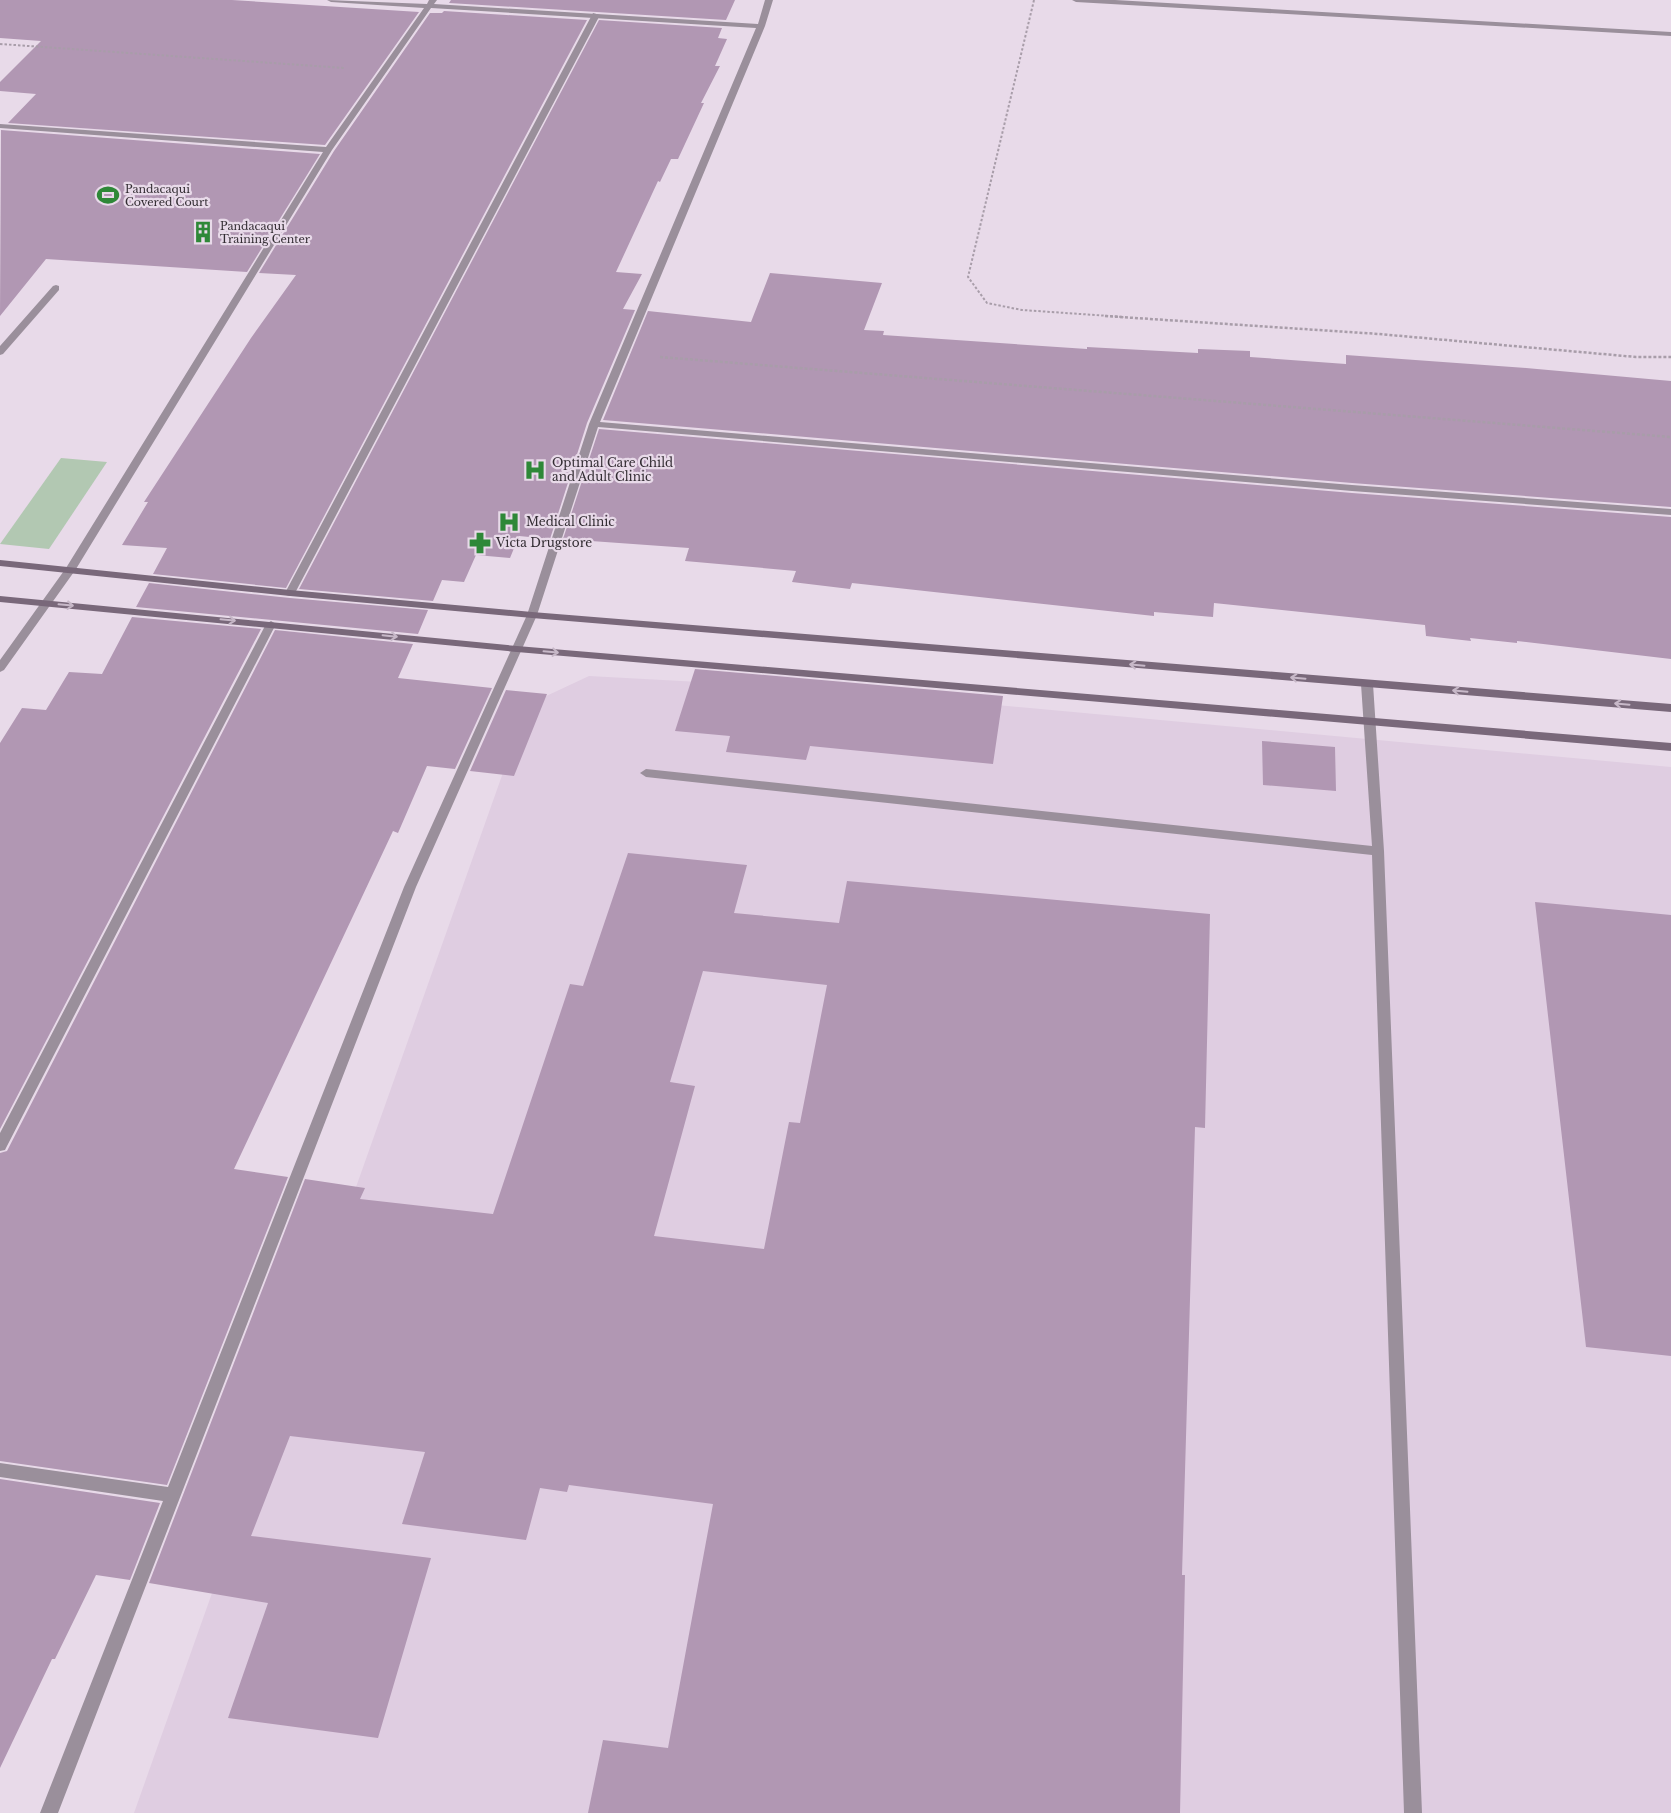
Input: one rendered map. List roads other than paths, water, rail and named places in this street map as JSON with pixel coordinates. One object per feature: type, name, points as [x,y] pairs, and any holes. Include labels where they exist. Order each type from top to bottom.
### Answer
[{"type":"street","points":[[331,0],[431,3],[761,26]]},
{"type":"street","points":[[49,1813],[410,887],[532,615],[594,424],[761,26],[769,0]]},
{"type":"street","points":[[1076,0],[1115,4],[1268,10],[1671,34]]},
{"type":"street","points":[[0,668],[71,569],[328,150],[431,3]]},
{"type":"street","points":[[290,594],[596,15]]},
{"type":"street","points":[[0,126],[328,150]]},
{"type":"street","points":[[0,352],[56,288]]},
{"type":"street","points":[[594,424],[1342,487],[1671,512]]},
{"type":"street","points":[[0,564],[71,569],[290,594],[390,601],[532,615],[1671,708]]},
{"type":"street","points":[[0,599],[518,649],[1671,747]]},
{"type":"street","points":[[0,1146],[270,624]]},
{"type":"street","points":[[1367,684],[1378,851],[1413,1813]]},
{"type":"street","points":[[646,773],[1378,851]]},
{"type":"street","points":[[0,1470],[174,1495]]},
{"type":"place","name":"Pandacaqui Covered Court","points":[[108,195]]},
{"type":"place","name":"Pandacaqui Training Center","points":[[203,232]]},
{"type":"place","name":"Optimal Care Child and Adult Clinic","points":[[535,470]]},
{"type":"place","name":"Medical Clinic","points":[[509,522]]},
{"type":"place","name":"Victa Drugstore","points":[[480,543]]}]
